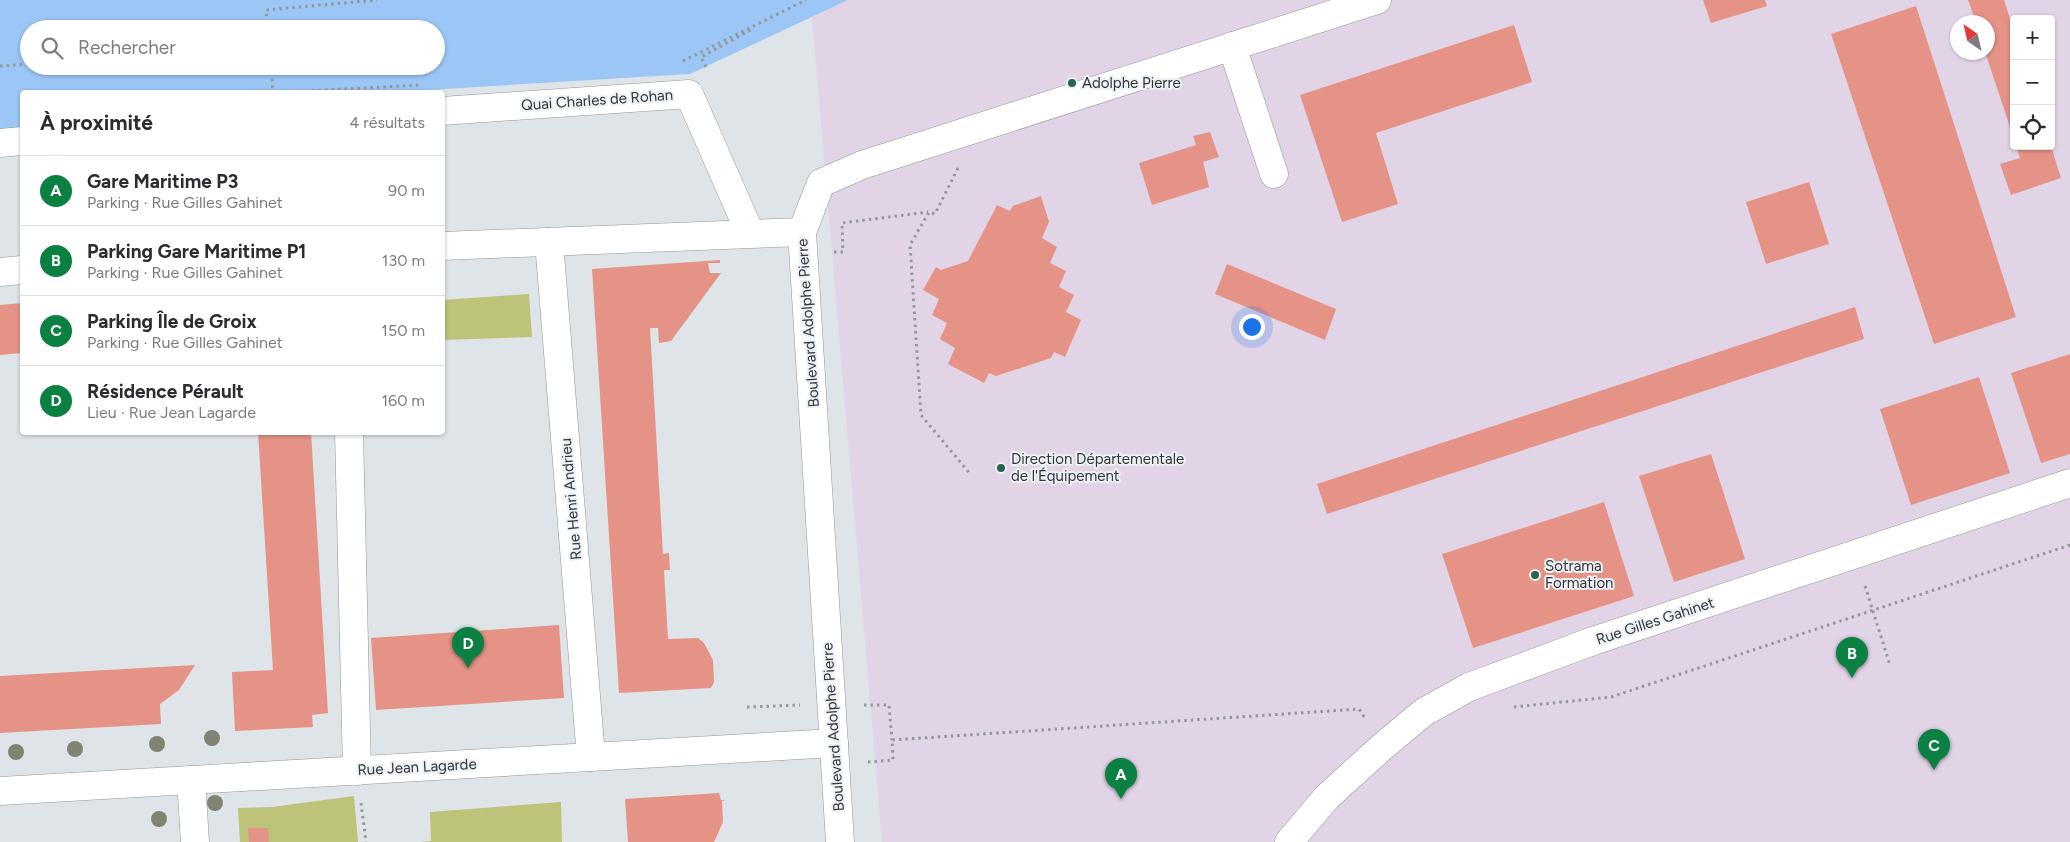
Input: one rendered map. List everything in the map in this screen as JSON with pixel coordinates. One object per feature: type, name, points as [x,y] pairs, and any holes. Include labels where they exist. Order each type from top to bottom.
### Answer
[{"type":"street","name":"Boulevard Adolphe Pierre","points":[[840,842],[803,242],[821,183],[862,164],[1377,0]]},
{"type":"street","points":[[1232,46],[1274,174]]},
{"type":"street","name":"Quai Charles de Rohan","points":[[445,111],[689,94],[750,233]]},
{"type":"street","points":[[0,143],[20,141]]},
{"type":"street","points":[[445,246],[750,233],[803,242]]},
{"type":"street","name":"Rue Henri Andrieu","points":[[550,242],[591,757]]},
{"type":"street","points":[[0,272],[20,270]]},
{"type":"street","points":[[348,435],[358,770]]},
{"type":"street","name":"Rue Gilles Gahinet","points":[[1289,842],[1327,796],[1382,747],[1424,712],[1469,687],[1593,641],[2070,483]]},
{"type":"street","name":"Rue Jean Lagarde","points":[[0,791],[591,757],[835,754]]},
{"type":"street","points":[[191,780],[195,842]]},
{"type":"path","points":[[267,20],[266,10],[378,0]]},
{"type":"path","points":[[681,62],[806,0]]},
{"type":"path","points":[[707,69],[702,57],[796,5]]},
{"type":"path","points":[[0,66],[20,65]]},
{"type":"path","points":[[272,75],[273,90]]},
{"type":"path","points":[[803,242],[842,252],[842,223],[929,212],[935,214],[969,147],[965,131]]},
{"type":"path","points":[[929,212],[910,245],[921,415],[971,475]]},
{"type":"path","points":[[1508,708],[1611,697],[2070,545]]},
{"type":"path","points":[[1854,555],[1890,665]]},
{"type":"path","points":[[835,754],[893,760],[892,740],[1359,709],[1382,747]]},
{"type":"path","points":[[358,770],[366,842]]},
{"type":"shaded area","points":[[848,0],[2070,0],[2070,842],[882,842],[812,17]]},
{"type":"green space","points":[[529,294],[532,337],[445,340],[445,300]]},
{"type":"green space","points":[[354,796],[358,842],[240,842],[238,808],[272,807]]},
{"type":"green space","points":[[561,802],[562,842],[420,842],[431,841],[430,812]]},
{"type":"water","points":[[0,0],[848,0],[690,74],[427,90],[20,90],[20,131],[0,133]]},
{"type":"building","points":[[1703,0],[1765,0],[1767,6],[1711,23]]},
{"type":"building","points":[[1968,0],[2004,0],[2010,19],[2010,127],[1988,60],[1995,60],[1995,15],[1973,15]]},
{"type":"building","points":[[1916,6],[2016,317],[1934,344],[1831,34]]},
{"type":"building","points":[[1514,25],[1532,82],[1376,133],[1398,204],[1342,222],[1300,95]]},
{"type":"building","points":[[1210,132],[1219,157],[1203,162],[1209,187],[1152,205],[1139,163],[1196,145],[1193,136]]},
{"type":"building","points":[[2017,150],[2052,150],[2061,178],[2011,195],[2000,164],[2020,158]]},
{"type":"building","points":[[1809,182],[1829,244],[1766,264],[1746,202]]},
{"type":"building","points":[[1041,196],[1049,222],[1042,238],[1057,247],[1050,263],[1066,271],[1059,287],[1074,295],[1066,312],[1081,320],[1065,357],[1054,352],[1051,358],[996,376],[989,373],[984,383],[948,364],[955,348],[940,339],[947,323],[932,315],[939,299],[923,290],[936,267],[941,270],[968,261],[997,205],[1010,211],[1013,206]]},
{"type":"building","points":[[720,260],[720,263],[708,263],[710,273],[721,273],[671,341],[659,343],[658,328],[650,328],[663,554],[669,553],[670,570],[664,570],[668,639],[698,638],[704,643],[713,660],[714,682],[711,688],[619,693],[592,269]]},
{"type":"building","points":[[1227,264],[1336,309],[1325,340],[1215,294]]},
{"type":"building","points":[[20,303],[20,353],[0,355],[0,305]]},
{"type":"building","points":[[1855,307],[1864,339],[1327,514],[1317,484]]},
{"type":"building","points":[[2070,354],[2070,454],[2041,463],[2011,373]]},
{"type":"building","points":[[1979,377],[2010,473],[1911,505],[1880,409]]},
{"type":"building","points":[[258,435],[311,435],[328,713],[312,715],[313,727],[235,731],[232,672],[273,670]]},
{"type":"building","points":[[1711,454],[1745,559],[1674,582],[1639,476]]},
{"type":"building","points":[[1604,502],[1634,596],[1473,648],[1442,554]]},
{"type":"building","points":[[559,625],[564,698],[376,710],[371,638]]},
{"type":"building","points":[[195,665],[179,690],[160,704],[161,724],[0,733],[0,676]]},
{"type":"building","points":[[719,793],[721,800],[726,801],[722,801],[723,822],[714,842],[628,842],[625,799]]},
{"type":"building","points":[[248,828],[268,828],[269,842],[249,842]]},
{"type":"place","name":"Adolphe Pierre","points":[[1072,83]]},
{"type":"place","name":"Direction Départementale de l'Équipement","points":[[1001,468]]},
{"type":"place","name":"Sotrama Formation","points":[[1535,575]]},
{"type":"place","name":"Résidence Pérault","points":[[468,668]]},
{"type":"place","name":"Parking Gare Maritime P1","points":[[1852,678]]},
{"type":"place","name":"Parking Île de Groix","points":[[1934,770]]},
{"type":"place","name":"Gare Maritime P3","points":[[1121,799]]}]
